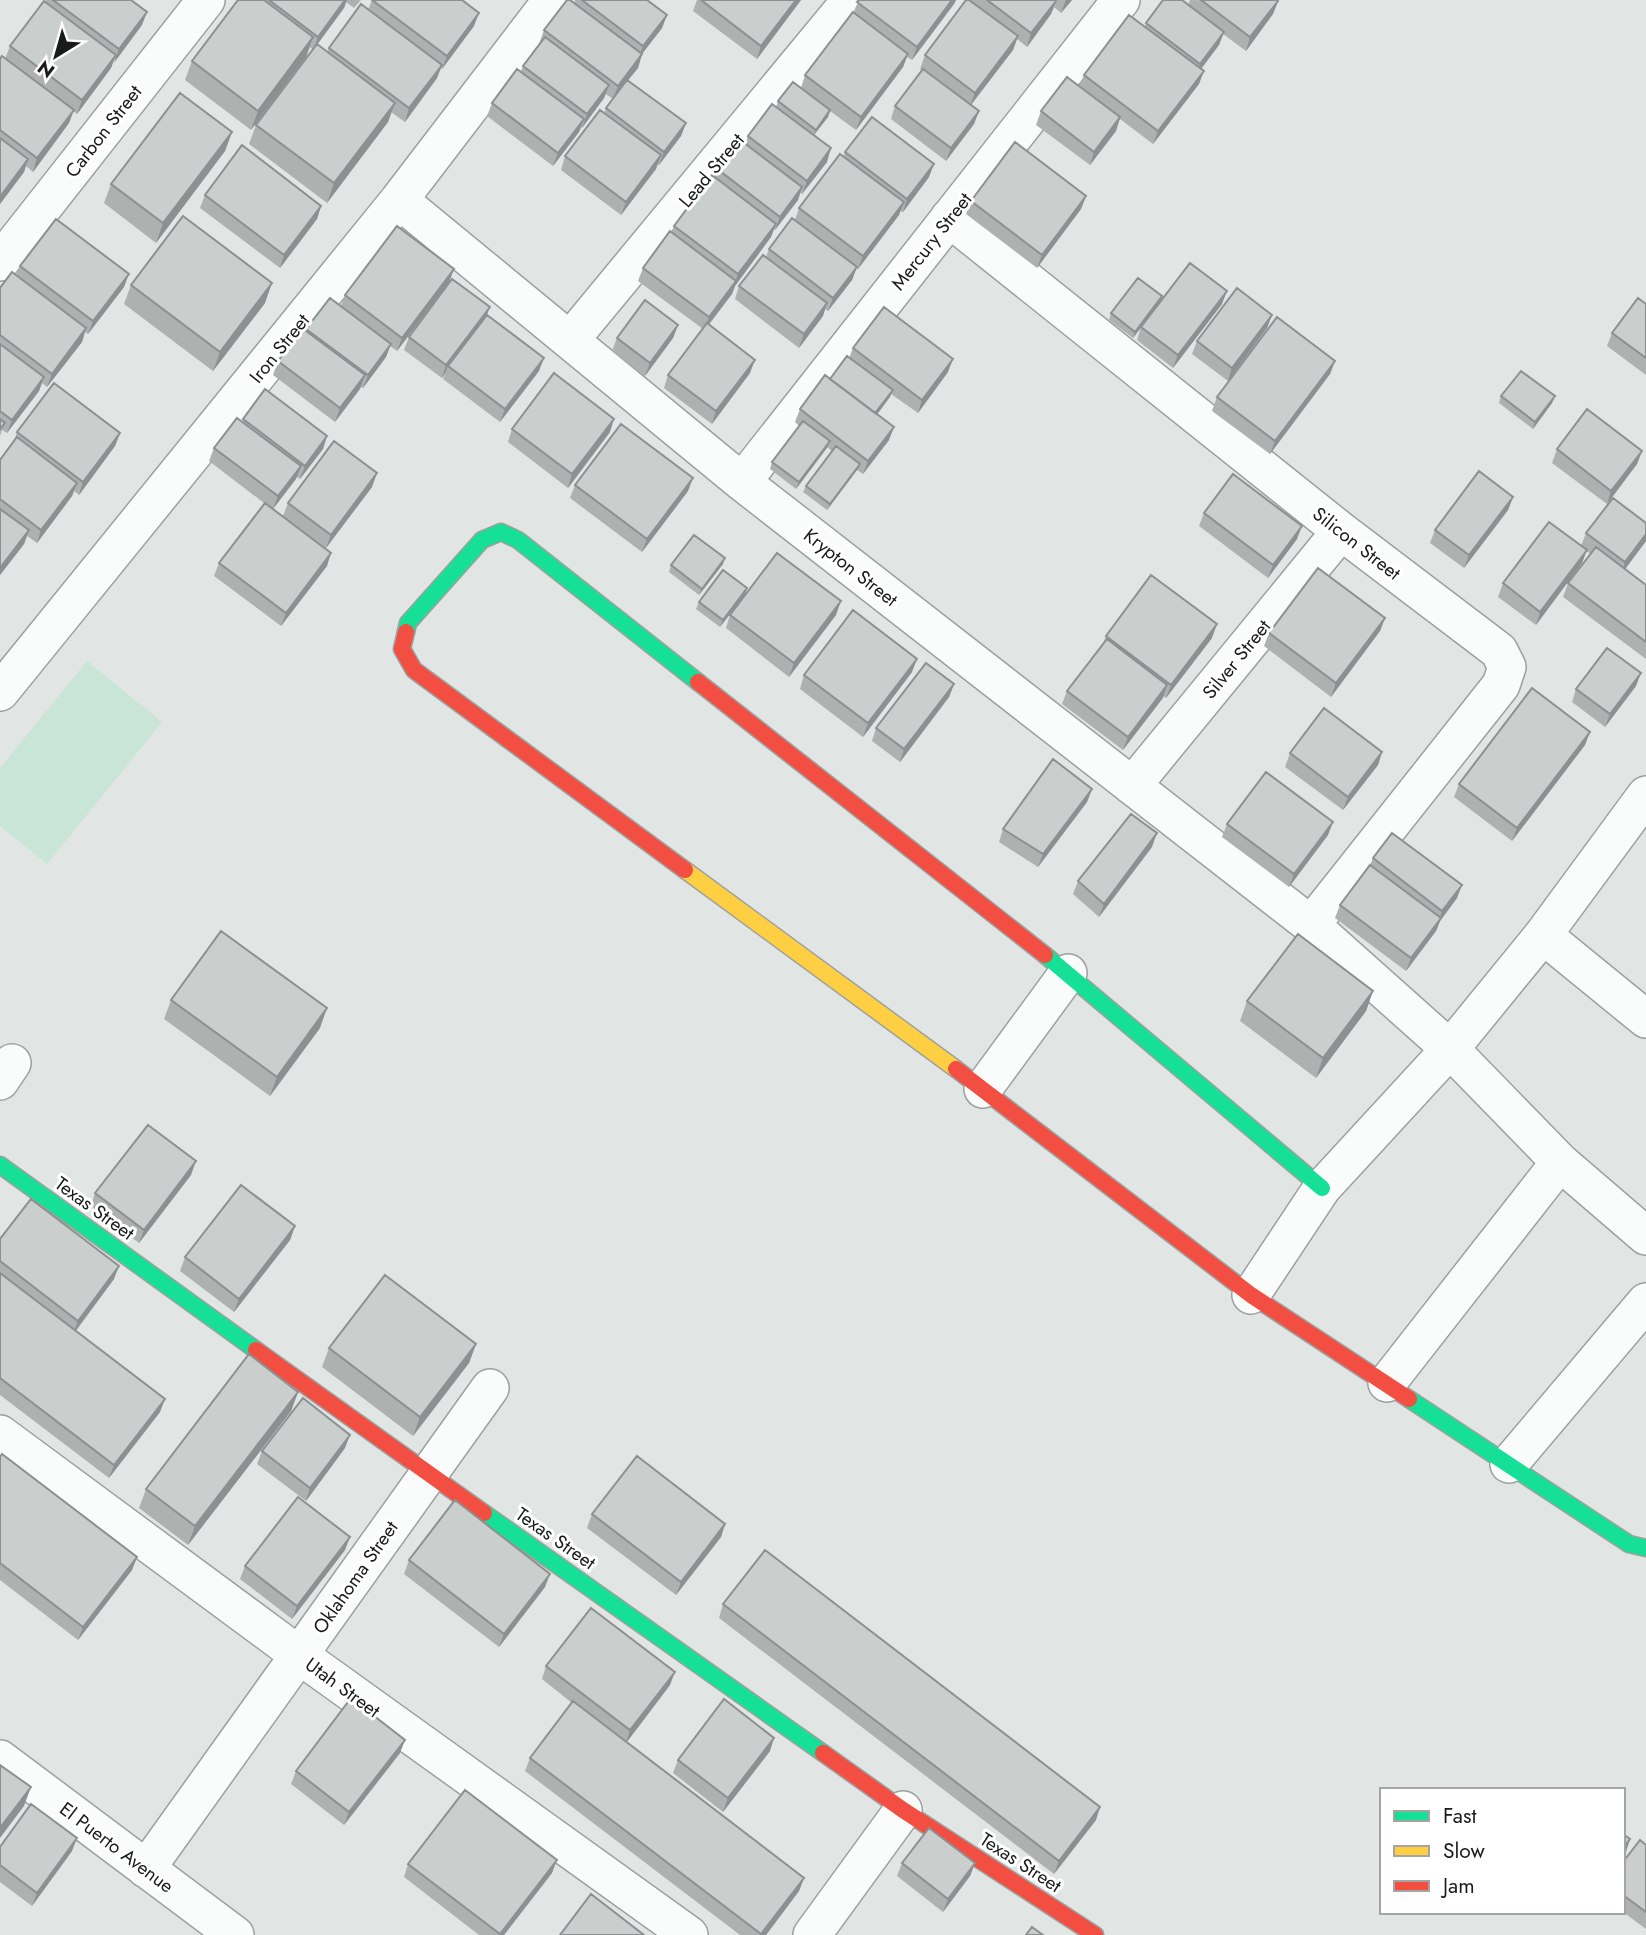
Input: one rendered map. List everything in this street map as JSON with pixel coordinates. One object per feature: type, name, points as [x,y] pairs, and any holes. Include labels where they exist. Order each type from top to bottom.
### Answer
[{"type":"street","name":"Carbon Street","points":[[0,262],[206,0]]},
{"type":"street","name":"Iron Street","points":[[0,692],[399,200],[552,0]]},
{"type":"street","name":"Lead Street","points":[[571,339],[851,0]]},
{"type":"street","name":"Mercury Street","points":[[742,482],[1121,0]]},
{"type":"street","name":"Krypton Street","points":[[399,200],[742,482],[1311,925],[1450,1049],[1560,1162],[1646,1236]]},
{"type":"street","name":"Silicon Street","points":[[949,218],[1341,531],[1499,651],[1507,667],[1501,685],[1311,925]]},
{"type":"street","name":"Silver Street","points":[[1132,786],[1341,531]]},
{"type":"street","points":[[1322,1188],[1068,973],[518,540],[501,532],[482,540],[408,623],[402,649],[414,670],[983,1089],[1251,1295],[1629,1544],[1646,1548]]},
{"type":"street","points":[[1251,1295],[1322,1188],[1450,1049],[1641,813]]},
{"type":"street","points":[[1543,934],[1646,1019]]},
{"type":"street","points":[[983,1089],[1068,973]]},
{"type":"street","points":[[1387,1383],[1560,1162]]},
{"type":"street","name":"Texas Street","points":[[0,1166],[903,1810],[1094,1935]]},
{"type":"street","points":[[1509,1464],[1646,1302]]},
{"type":"street","name":"Oklahoma Street","points":[[146,1869],[490,1388]]},
{"type":"street","name":"Utah Street","points":[[0,1434],[299,1655],[690,1935]]},
{"type":"street","name":"El Puerto Avenue","points":[[0,1759],[235,1935]]},
{"type":"street","points":[[812,1935],[903,1810]]},
{"type":"green space","points":[[87,661],[162,722],[47,864],[0,826],[0,768]]},
{"type":"building","points":[[53,0],[131,0],[147,12],[119,49]]},
{"type":"building","points":[[238,0],[264,0],[313,37],[258,111],[192,61]]},
{"type":"building","points":[[269,0],[345,0],[318,37]]},
{"type":"building","points":[[372,0],[462,0],[479,13],[447,56]]},
{"type":"building","points":[[567,0],[642,54],[618,86],[544,30]]},
{"type":"building","points":[[582,0],[647,0],[667,15],[643,46]]},
{"type":"building","points":[[701,0],[796,0],[761,46]]},
{"type":"building","points":[[952,0],[917,47],[857,2]]},
{"type":"building","points":[[966,0],[1018,36],[975,93],[925,55]]},
{"type":"building","points":[[987,0],[1055,0],[1056,1],[1031,33]]},
{"type":"building","points":[[1163,0],[1182,0],[1224,32],[1200,64],[1146,23]]},
{"type":"building","points":[[1201,0],[1277,0],[1278,1],[1250,37]]},
{"type":"building","points":[[44,1],[116,55],[82,100],[10,46]]},
{"type":"building","points":[[361,4],[442,65],[409,108],[329,48]]},
{"type":"building","points":[[853,12],[908,54],[861,117],[805,75]]},
{"type":"building","points":[[1129,15],[1204,71],[1158,131],[1084,75]]},
{"type":"building","points":[[545,37],[609,85],[587,114],[523,66]]},
{"type":"building","points":[[317,44],[395,103],[334,183],[256,125]]},
{"type":"building","points":[[2,56],[74,110],[37,158],[0,130]]},
{"type":"building","points":[[517,69],[584,119],[558,153],[492,103]]},
{"type":"building","points":[[923,69],[979,111],[951,148],[895,106]]},
{"type":"building","points":[[1067,77],[1120,117],[1094,152],[1041,111]]},
{"type":"building","points":[[627,80],[686,123],[664,152],[606,108]]},
{"type":"building","points":[[793,82],[830,110],[816,130],[778,101]]},
{"type":"building","points":[[180,93],[232,132],[163,223],[111,184]]},
{"type":"building","points":[[772,104],[831,148],[807,181],[748,136]]},
{"type":"building","points":[[600,110],[661,155],[626,202],[565,156]]},
{"type":"building","points":[[872,117],[934,164],[907,199],[845,152]]},
{"type":"building","points":[[0,138],[28,159],[0,197]]},
{"type":"building","points":[[739,139],[802,187],[780,217],[716,168]]},
{"type":"building","points":[[1015,142],[1086,196],[1042,255],[971,201]]},
{"type":"building","points":[[242,145],[321,206],[284,255],[205,195]]},
{"type":"building","points":[[840,154],[904,202],[863,256],[799,208]]},
{"type":"building","points":[[712,175],[776,224],[738,274],[674,226]]},
{"type":"building","points":[[183,216],[272,283],[220,352],[131,285]]},
{"type":"building","points":[[792,218],[857,267],[833,298],[769,249]]},
{"type":"building","points":[[56,219],[129,274],[93,321],[20,266]]},
{"type":"building","points":[[397,226],[454,269],[402,338],[345,295]]},
{"type":"building","points":[[670,231],[736,281],[709,317],[643,268]]},
{"type":"building","points":[[763,255],[827,303],[804,334],[739,286]]},
{"type":"building","points":[[1190,263],[1227,291],[1178,355],[1141,327]]},
{"type":"building","points":[[12,272],[86,328],[52,374],[0,335],[0,288]]},
{"type":"building","points":[[1138,278],[1162,296],[1135,332],[1111,313]]},
{"type":"building","points":[[452,279],[490,307],[446,365],[409,337]]},
{"type":"building","points":[[1237,288],[1272,315],[1232,368],[1197,341]]},
{"type":"building","points":[[330,298],[391,344],[368,375],[306,329]]},
{"type":"building","points":[[1638,298],[1646,304],[1646,358],[1612,333]]},
{"type":"building","points":[[645,300],[678,325],[650,363],[617,338]]},
{"type":"building","points":[[884,307],[953,359],[922,400],[853,348]]},
{"type":"building","points":[[487,315],[544,358],[505,409],[448,366]]},
{"type":"building","points":[[1277,317],[1335,361],[1275,441],[1217,397]]},
{"type":"building","points":[[707,323],[755,360],[716,411],[668,375]]},
{"type":"building","points":[[302,328],[365,375],[340,408],[278,361]]},
{"type":"building","points":[[0,344],[44,377],[12,420],[0,411]]},
{"type":"building","points":[[847,356],[893,390],[875,413],[830,379]]},
{"type":"building","points":[[1521,371],[1555,396],[1535,422],[1501,396]]},
{"type":"building","points":[[554,373],[614,419],[572,474],[512,429]]},
{"type":"building","points":[[825,375],[894,427],[868,461],[800,409]]},
{"type":"building","points":[[54,383],[120,433],[83,482],[17,432]]},
{"type":"building","points":[[265,389],[327,436],[305,466],[243,419]]},
{"type":"building","points":[[1587,409],[1642,451],[1611,491],[1557,449]]},
{"type":"building","points":[[237,418],[301,466],[278,496],[214,448]]},
{"type":"building","points":[[803,421],[830,441],[799,482],[772,462]]},
{"type":"building","points":[[621,424],[693,478],[647,539],[575,485]]},
{"type":"building","points":[[17,437],[77,483],[41,530],[0,499],[0,460]]},
{"type":"building","points":[[334,441],[377,473],[331,535],[288,503]]},
{"type":"building","points":[[836,446],[860,464],[830,504],[806,486]]},
{"type":"building","points":[[1479,471],[1513,497],[1469,555],[1435,530]]},
{"type":"building","points":[[1233,474],[1302,526],[1273,565],[1204,513]]},
{"type":"building","points":[[1613,498],[1646,523],[1646,534],[1625,562],[1586,533]]},
{"type":"building","points":[[265,503],[331,553],[286,613],[219,563]]},
{"type":"building","points":[[0,509],[29,530],[0,568]]},
{"type":"building","points":[[1549,522],[1587,550],[1540,612],[1503,583]]},
{"type":"building","points":[[694,535],[725,558],[702,589],[671,565]]},
{"type":"building","points":[[1596,547],[1646,585],[1646,642],[1568,583]]},
{"type":"building","points":[[777,553],[841,601],[794,663],[730,615]]},
{"type":"building","points":[[1318,568],[1385,618],[1336,683],[1269,633]]},
{"type":"building","points":[[723,570],[747,588],[723,620],[699,602]]},
{"type":"building","points":[[1151,575],[1217,624],[1171,685],[1106,636]]},
{"type":"building","points":[[853,610],[917,659],[868,723],[804,675]]},
{"type":"building","points":[[1107,639],[1167,685],[1128,737],[1067,691]]},
{"type":"building","points":[[1607,648],[1641,673],[1610,714],[1576,689]]},
{"type":"building","points":[[926,663],[954,684],[904,749],[876,728]]},
{"type":"building","points":[[1532,688],[1590,732],[1517,828],[1459,784]]},
{"type":"building","points":[[1324,708],[1382,752],[1348,797],[1290,753]]},
{"type":"building","points":[[1053,759],[1092,789],[1043,854],[1003,829]]},
{"type":"building","points":[[1266,772],[1333,822],[1294,874],[1227,824]]},
{"type":"building","points":[[1131,814],[1157,833],[1104,904],[1078,881]]},
{"type":"building","points":[[1392,833],[1462,885],[1442,911],[1373,858]]},
{"type":"building","points":[[1370,865],[1441,918],[1411,958],[1340,905]]},
{"type":"building","points":[[221,931],[327,1008],[277,1077],[171,1000]]},
{"type":"building","points":[[1298,934],[1373,991],[1323,1058],[1247,1001]]},
{"type":"building","points":[[148,1125],[196,1161],[144,1230],[95,1193]]},
{"type":"building","points":[[241,1185],[295,1226],[239,1299],[185,1257]]},
{"type":"building","points":[[31,1199],[119,1266],[78,1321],[0,1261],[0,1239]]},
{"type":"building","points":[[0,1273],[165,1399],[114,1465],[0,1378]]},
{"type":"building","points":[[385,1275],[476,1344],[420,1417],[329,1348]]},
{"type":"building","points":[[249,1354],[298,1392],[195,1526],[146,1489]]},
{"type":"building","points":[[303,1398],[350,1435],[310,1488],[262,1451]]},
{"type":"building","points":[[2,1454],[137,1557],[83,1627],[0,1563]]},
{"type":"building","points":[[637,1456],[725,1524],[681,1582],[592,1514]]},
{"type":"building","points":[[298,1497],[350,1537],[297,1606],[245,1566]]},
{"type":"building","points":[[455,1500],[550,1574],[504,1634],[409,1560]]},
{"type":"building","points":[[765,1550],[1100,1807],[1059,1861],[723,1604]]},
{"type":"building","points":[[591,1608],[675,1672],[630,1730],[546,1666]]},
{"type":"building","points":[[351,1698],[405,1740],[349,1812],[296,1771]]},
{"type":"building","points":[[724,1699],[774,1738],[728,1798],[678,1760]]},
{"type":"building","points":[[573,1701],[804,1878],[761,1934],[530,1758]]},
{"type":"building","points":[[0,1765],[31,1787],[0,1828]]},
{"type":"building","points":[[465,1790],[557,1860],[500,1934],[408,1864]]},
{"type":"building","points":[[31,1804],[77,1838],[37,1893],[0,1865],[0,1847]]},
{"type":"building","points":[[929,1828],[975,1863],[948,1899],[902,1863]]},
{"type":"building","points":[[1640,1840],[1646,1845],[1646,1912],[1625,1896],[1625,1859]]},
{"type":"building","points":[[591,1894],[644,1935],[560,1935]]},
{"type":"building","points":[[1032,1927],[1043,1935],[1026,1935]]},
{"type":"traffic: fast","points":[[406,632],[408,623],[482,540],[501,532],[518,540],[698,682]]},
{"type":"traffic: fast","points":[[1045,955],[1322,1188]]},
{"type":"traffic: fast","points":[[0,1165],[256,1350]]},
{"type":"traffic: fast","points":[[1409,1399],[1629,1544],[1646,1548]]},
{"type":"traffic: fast","points":[[484,1513],[823,1753]]},
{"type":"traffic: slow","points":[[685,870],[956,1069]]},
{"type":"traffic: jam","points":[[406,632],[402,649],[414,670],[685,870]]},
{"type":"traffic: jam","points":[[698,682],[1045,955]]},
{"type":"traffic: jam","points":[[956,1069],[1251,1295],[1409,1399]]},
{"type":"traffic: jam","points":[[256,1350],[484,1513]]},
{"type":"traffic: jam","points":[[823,1753],[903,1810],[1095,1935]]}]
